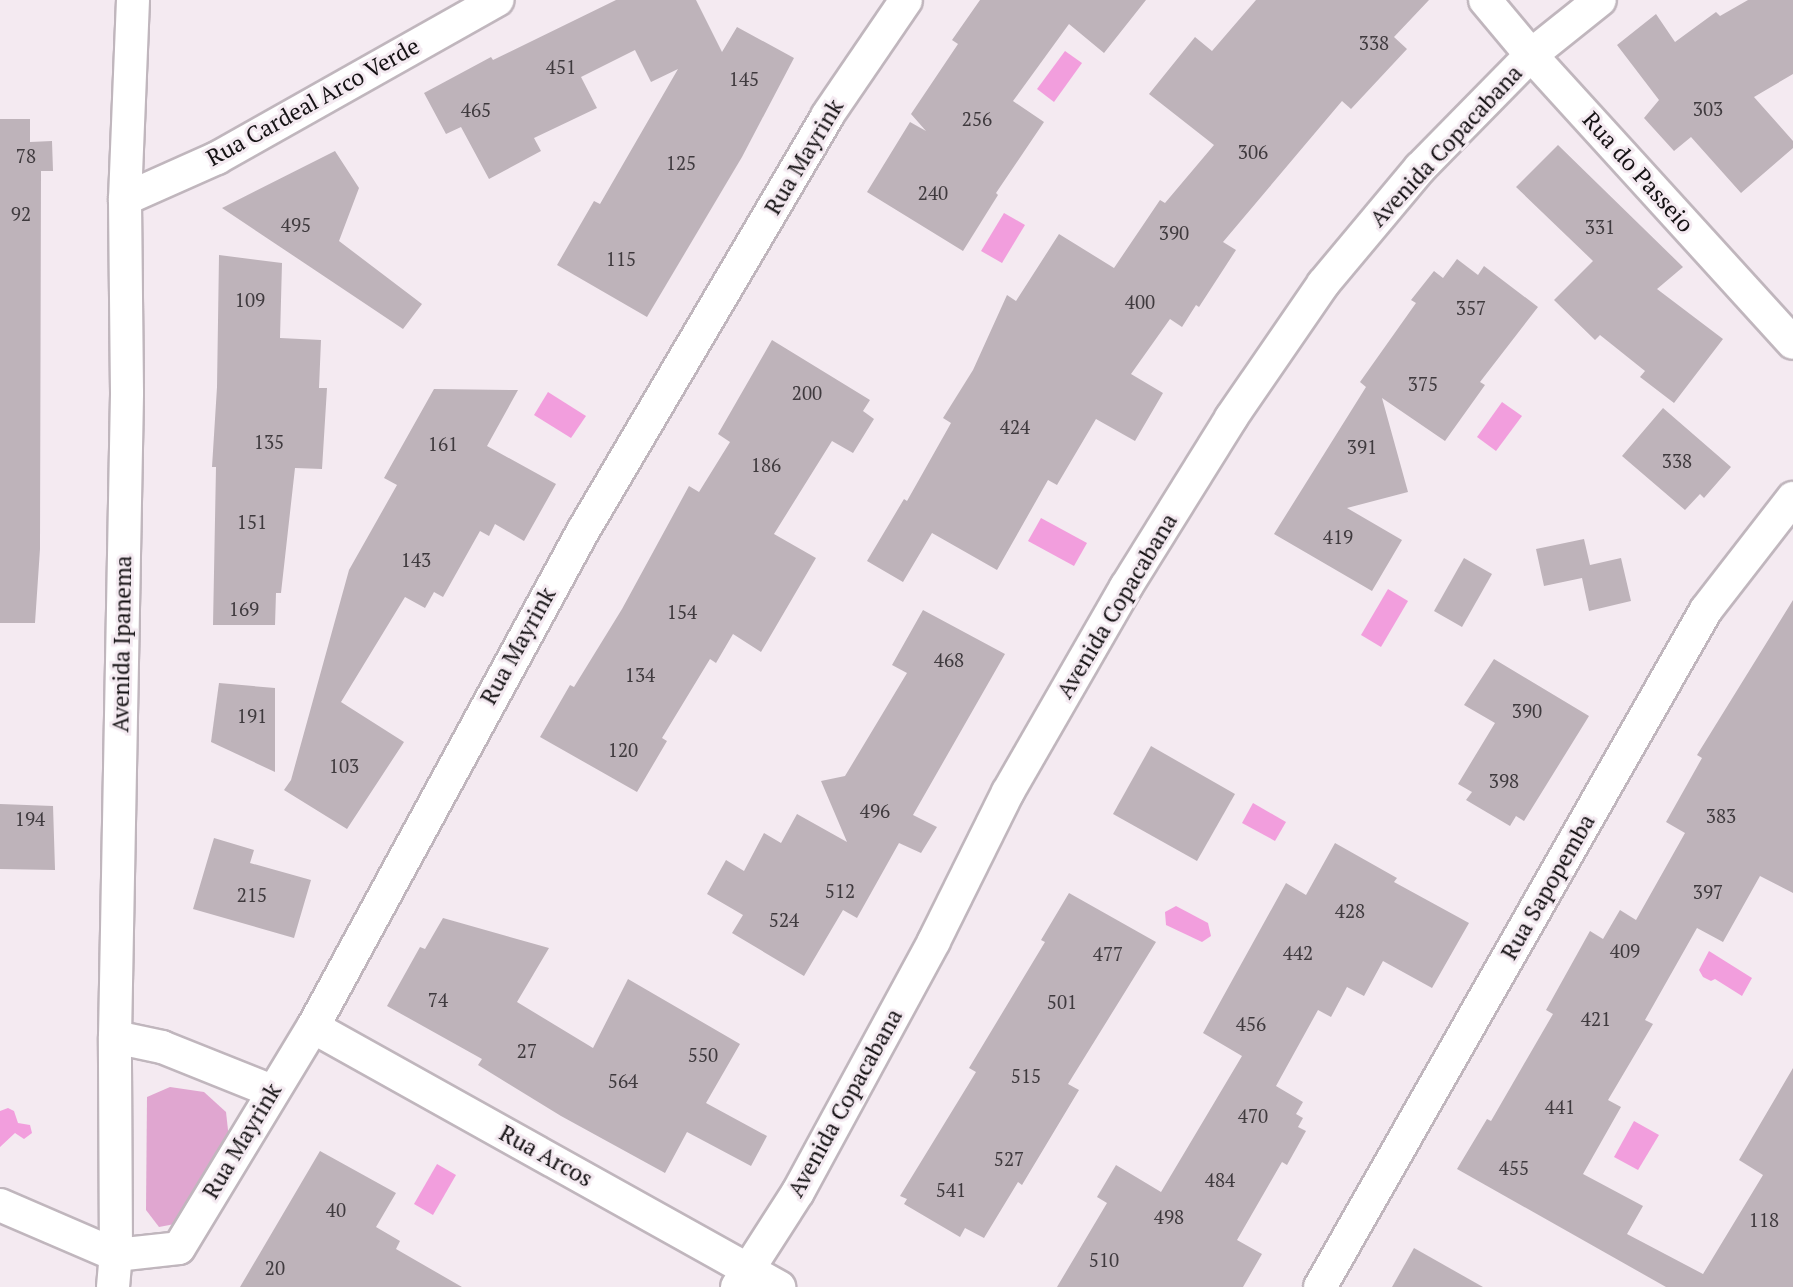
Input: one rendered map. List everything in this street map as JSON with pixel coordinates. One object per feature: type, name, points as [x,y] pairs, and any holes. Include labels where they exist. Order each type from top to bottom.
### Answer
[{"type":"street","name":"Avenida Ipanema","points":[[113,1287],[116,1255],[115,1037],[127,393],[125,199],[133,0]]},
{"type":"street","name":"Rua Cardeal Arco Verde","points":[[125,199],[217,158],[497,0]]},
{"type":"street","name":"Rua Mayrink","points":[[116,1255],[179,1248],[313,1027],[583,531],[827,116],[906,0]]},
{"type":"street","name":"Rua do Passeio","points":[[1485,0],[1531,55],[1793,343]]},
{"type":"street","name":"Avenida Copacabana","points":[[743,1278],[798,1192],[934,941],[1015,780],[1126,587],[1231,418],[1323,284],[1420,169],[1531,55],[1600,0]]},
{"type":"street","name":"Rua Sapopemba","points":[[1320,1287],[1706,611],[1793,498]]},
{"type":"street","name":"Rua Arcos","points":[[313,1027],[743,1278],[779,1287]]},
{"type":"street","points":[[115,1037],[162,1047],[272,1091]]},
{"type":"street","points":[[0,1205],[116,1255]]},
{"type":"shaded area","points":[[1065,51],[1082,63],[1054,102],[1037,89]]},
{"type":"shaded area","points":[[1004,213],[1025,225],[1002,263],[981,251]]},
{"type":"shaded area","points":[[548,392],[586,416],[571,438],[534,415]]},
{"type":"shaded area","points":[[1502,402],[1522,416],[1496,451],[1477,437]]},
{"type":"shaded area","points":[[1041,518],[1087,543],[1074,566],[1028,541]]},
{"type":"shaded area","points":[[1388,589],[1408,601],[1381,647],[1361,635]]},
{"type":"shaded area","points":[[1253,803],[1286,822],[1275,841],[1242,823]]},
{"type":"shaded area","points":[[1176,906],[1208,923],[1211,936],[1202,942],[1166,925],[1165,912]]},
{"type":"shaded area","points":[[1709,951],[1752,978],[1742,996],[1715,979],[1711,981],[1703,977],[1699,970]]},
{"type":"shaded area","points":[[170,1087],[204,1092],[226,1112],[229,1139],[180,1223],[159,1227],[146,1210],[147,1097]]},
{"type":"shaded area","points":[[8,1108],[14,1111],[18,1123],[30,1125],[32,1133],[24,1139],[15,1133],[0,1147],[0,1111]]},
{"type":"shaded area","points":[[1634,1121],[1659,1135],[1638,1170],[1614,1157]]},
{"type":"shaded area","points":[[437,1164],[456,1175],[433,1215],[414,1204]]},
{"type":"building","points":[[616,0],[696,0],[722,52],[737,27],[794,58],[742,157],[647,317],[557,265],[594,201],[600,204],[678,69],[651,82],[635,50],[581,77],[597,108],[534,138],[541,151],[489,179],[461,127],[446,134],[424,93],[491,57],[493,60]]},
{"type":"building","points":[[980,0],[1146,0],[1104,53],[1069,24],[1013,101],[1044,122],[996,193],[998,195],[963,251],[867,192],[910,122],[926,131],[911,114],[958,44],[952,40]]},
{"type":"building","points":[[1256,0],[1429,0],[1394,37],[1407,49],[1351,109],[1342,101],[1223,242],[1236,250],[1199,307],[1196,305],[1182,327],[1170,319],[1131,374],[1163,393],[1135,441],[1096,419],[1057,485],[1048,480],[997,570],[932,533],[903,582],[867,561],[904,499],[907,501],[951,423],[943,418],[973,370],[1007,295],[1016,301],[1059,234],[1114,268],[1160,200],[1165,203],[1214,145],[1149,94],[1195,37],[1212,51]]},
{"type":"building","points":[[1748,0],[1793,0],[1793,74],[1754,97],[1793,141],[1793,148],[1741,193],[1691,137],[1674,151],[1644,118],[1659,100],[1617,45],[1656,14],[1675,42],[1716,12],[1720,16]]},
{"type":"building","points":[[0,119],[30,119],[30,142],[52,141],[53,171],[41,171],[40,549],[35,623],[0,623]]},
{"type":"building","points":[[1558,145],[1683,267],[1657,289],[1723,339],[1674,403],[1640,377],[1645,371],[1600,335],[1595,340],[1554,300],[1593,261],[1516,187]]},
{"type":"building","points":[[335,151],[359,188],[339,241],[422,304],[403,329],[222,208]]},
{"type":"building","points":[[219,255],[282,263],[280,338],[321,340],[319,388],[327,388],[322,469],[295,468],[281,593],[276,593],[275,625],[213,625],[216,467],[212,467],[217,387]]},
{"type":"building","points":[[1457,259],[1478,275],[1484,266],[1538,307],[1480,382],[1485,385],[1445,441],[1382,398],[1408,492],[1347,508],[1402,540],[1372,591],[1274,534],[1366,387],[1360,382],[1416,303],[1411,300],[1434,271],[1443,278]]},
{"type":"building","points":[[772,340],[870,400],[863,411],[874,419],[853,453],[832,441],[774,534],[816,558],[761,652],[733,634],[716,663],[710,659],[662,738],[667,741],[637,792],[540,737],[570,685],[574,687],[622,609],[689,486],[699,492],[730,442],[718,434]]},
{"type":"building","points":[[434,389],[518,390],[487,446],[556,484],[524,541],[495,524],[489,536],[480,531],[443,597],[434,592],[425,608],[405,597],[341,702],[404,742],[347,829],[284,790],[291,780],[349,570],[397,485],[384,478]]},
{"type":"building","points":[[1663,408],[1731,467],[1704,498],[1700,494],[1685,510],[1622,456]]},
{"type":"building","points":[[1584,539],[1590,565],[1621,558],[1631,601],[1589,611],[1582,578],[1544,586],[1536,549]]},
{"type":"building","points":[[1464,558],[1492,574],[1462,627],[1434,611]]},
{"type":"building","points":[[1793,600],[1793,893],[1760,876],[1723,942],[1697,928],[1645,1020],[1653,1024],[1608,1100],[1621,1107],[1583,1174],[1643,1206],[1627,1234],[1703,1274],[1763,1175],[1739,1160],[1793,1068],[1793,1287],[1666,1287],[1457,1169],[1487,1119],[1491,1121],[1553,1014],[1546,1010],[1590,931],[1603,939],[1620,910],[1636,920],[1685,833],[1666,822],[1702,758],[1697,755]]},
{"type":"building","points":[[923,610],[1005,654],[913,815],[937,827],[921,853],[899,843],[857,918],[843,910],[804,976],[732,933],[743,915],[707,894],[726,860],[744,871],[764,833],[781,843],[797,814],[847,842],[821,781],[845,776],[907,673],[892,665]]},
{"type":"building","points":[[1494,659],[1589,716],[1524,821],[1516,816],[1510,826],[1466,800],[1472,792],[1458,784],[1495,723],[1464,705]]},
{"type":"building","points":[[219,683],[275,688],[275,772],[211,742]]},
{"type":"building","points":[[1151,746],[1235,794],[1197,861],[1113,814]]},
{"type":"building","points":[[0,804],[53,806],[55,870],[0,869]]},
{"type":"building","points":[[214,838],[254,850],[250,863],[311,880],[294,938],[193,909]]},
{"type":"building","points":[[1335,843],[1397,878],[1394,882],[1469,923],[1432,988],[1383,961],[1364,996],[1347,987],[1331,1017],[1318,1010],[1276,1086],[1303,1102],[1296,1114],[1303,1118],[1298,1127],[1306,1131],[1287,1165],[1282,1162],[1237,1240],[1262,1254],[1243,1287],[1057,1287],[1107,1203],[1097,1197],[1116,1165],[1161,1192],[1242,1056],[1203,1033],[1286,883],[1306,895]]},
{"type":"building","points":[[1069,893],[1156,942],[1068,1084],[1079,1090],[1022,1185],[1018,1182],[984,1238],[965,1228],[960,1237],[904,1204],[907,1199],[900,1196],[976,1072],[969,1068],[1045,942],[1041,940]]},
{"type":"building","points":[[443,918],[549,948],[517,1002],[593,1048],[628,979],[740,1044],[706,1103],[767,1136],[751,1166],[687,1132],[665,1173],[561,1116],[478,1065],[482,1059],[387,1006],[420,947],[425,949]]},
{"type":"building","points":[[320,1151],[396,1193],[376,1227],[400,1241],[396,1249],[462,1287],[240,1287]]},
{"type":"building","points":[[1414,1248],[1483,1287],[1392,1287]]}]
